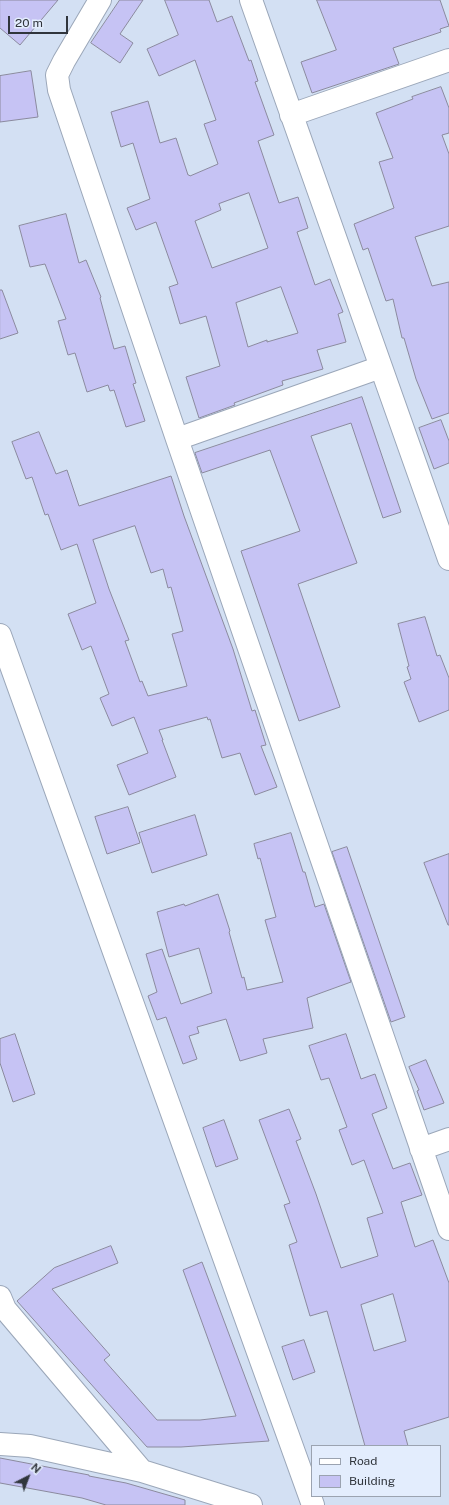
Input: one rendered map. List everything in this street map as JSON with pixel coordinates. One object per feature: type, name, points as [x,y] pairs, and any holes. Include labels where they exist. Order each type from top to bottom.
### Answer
[{"type":"street","points":[[100,0],[57,75],[59,90],[177,440],[449,1230]]},
{"type":"street","points":[[250,0],[449,559]]},
{"type":"street","points":[[290,115],[449,60]]},
{"type":"street","points":[[177,440],[380,367]]},
{"type":"street","points":[[0,635],[313,1505]]},
{"type":"street","points":[[421,1149],[449,1139]]},
{"type":"street","points":[[0,1297],[5,1309],[142,1471]]},
{"type":"street","points":[[0,1444],[30,1446],[142,1471],[251,1505]]},
{"type":"building","points":[[0,0],[58,0],[20,45],[0,28]]},
{"type":"building","points":[[120,0],[143,0],[120,34],[133,43],[120,63],[91,43]]},
{"type":"building","points":[[165,0],[209,0],[217,22],[232,16],[249,61],[251,60],[258,81],[255,82],[274,135],[258,141],[279,203],[298,197],[308,228],[297,232],[315,285],[330,279],[343,312],[338,314],[346,342],[317,350],[323,369],[282,381],[283,385],[199,418],[186,377],[220,366],[206,316],[180,324],[169,287],[178,284],[156,222],[136,230],[127,208],[150,199],[133,143],[121,147],[111,112],[148,101],[160,143],[176,138],[188,175],[190,176],[218,164],[204,124],[216,120],[195,60],[159,76],[147,49],[178,35]],"holes":[[[249,193],[268,248],[212,268],[195,221],[221,210],[219,204]],[[281,287],[298,333],[267,342],[267,340],[248,347],[236,303]]]},
{"type":"building","points":[[317,0],[440,0],[449,26],[440,29],[441,32],[393,48],[399,64],[312,93],[301,62],[336,50]]},
{"type":"building","points":[[31,71],[38,117],[0,122],[0,76]]},
{"type":"building","points":[[441,87],[449,108],[449,133],[442,135],[449,154],[449,226],[415,237],[432,286],[449,282],[449,413],[432,419],[416,379],[404,338],[402,338],[393,299],[386,301],[368,248],[363,250],[354,224],[394,208],[379,162],[393,158],[376,113],[413,99],[412,97]]},
{"type":"building","points":[[66,214],[79,263],[86,260],[101,297],[100,298],[114,349],[125,346],[136,383],[133,384],[145,421],[126,427],[114,390],[110,391],[108,385],[87,392],[75,353],[68,355],[58,321],[66,319],[45,264],[30,267],[19,226]]},
{"type":"building","points":[[0,290],[2,290],[18,333],[0,339]]},
{"type":"building","points":[[362,397],[401,512],[383,518],[351,423],[311,436],[357,563],[298,584],[340,707],[299,721],[241,551],[300,531],[270,450],[202,473],[195,453]]},
{"type":"building","points":[[441,420],[449,441],[449,463],[434,469],[419,428]]},
{"type":"building","points":[[39,432],[56,474],[67,470],[79,506],[171,476],[184,516],[233,649],[252,711],[255,710],[266,745],[261,746],[277,787],[255,795],[240,753],[222,758],[210,719],[208,720],[207,717],[159,730],[176,777],[129,795],[117,765],[148,753],[134,717],[112,726],[100,698],[109,694],[91,646],[82,650],[68,614],[96,603],[77,544],[61,550],[48,514],[45,515],[32,477],[26,479],[12,442]],"holes":[[[135,526],[151,573],[163,569],[168,588],[171,587],[183,631],[172,634],[187,686],[148,696],[142,681],[140,682],[125,641],[129,640],[109,589],[93,540]]]},
{"type":"building","points":[[425,617],[437,656],[440,655],[449,678],[449,710],[419,722],[404,682],[411,679],[398,624]]},
{"type":"building","points":[[128,807],[140,843],[107,854],[95,817]]},
{"type":"building","points":[[195,815],[207,855],[152,873],[139,833]]},
{"type":"building","points":[[291,833],[303,872],[305,872],[315,907],[324,904],[351,982],[307,998],[313,1028],[263,1039],[267,1053],[240,1061],[226,1019],[197,1027],[199,1033],[189,1036],[197,1059],[183,1064],[166,1017],[157,1020],[148,996],[157,992],[146,954],[162,949],[181,1004],[212,993],[199,948],[169,957],[157,912],[184,904],[185,906],[218,894],[230,931],[229,932],[242,978],[244,977],[247,990],[283,982],[265,920],[276,917],[260,858],[258,859],[254,844]]},
{"type":"building","points":[[347,847],[405,1017],[391,1022],[332,852]]},
{"type":"building","points":[[449,854],[449,925],[448,925],[424,863]]},
{"type":"building","points":[[15,1034],[35,1094],[13,1102],[0,1063],[0,1039]]},
{"type":"building","points":[[346,1034],[361,1079],[375,1074],[387,1108],[372,1114],[393,1169],[410,1163],[422,1195],[401,1202],[415,1247],[433,1240],[449,1283],[449,1417],[404,1431],[408,1445],[365,1445],[327,1311],[310,1316],[289,1245],[297,1242],[284,1205],[290,1203],[259,1120],[289,1109],[301,1139],[296,1141],[341,1268],[378,1256],[367,1218],[383,1213],[364,1160],[352,1165],[339,1130],[347,1127],[329,1078],[321,1080],[309,1046]],"holes":[[[393,1294],[406,1341],[374,1351],[361,1305]]]},
{"type":"building","points":[[426,1060],[444,1103],[424,1110],[417,1091],[419,1090],[409,1067]]},
{"type":"building","points":[[224,1120],[238,1159],[216,1167],[203,1128]]},
{"type":"building","points":[[111,1246],[118,1263],[52,1289],[110,1355],[104,1360],[157,1420],[200,1420],[236,1416],[183,1270],[202,1262],[269,1441],[181,1447],[147,1447],[17,1301],[54,1268]]},
{"type":"building","points":[[304,1340],[315,1372],[293,1380],[282,1347]]},
{"type":"building","points":[[0,1458],[126,1483],[185,1500],[185,1505],[106,1505],[82,1498],[0,1483]]}]
